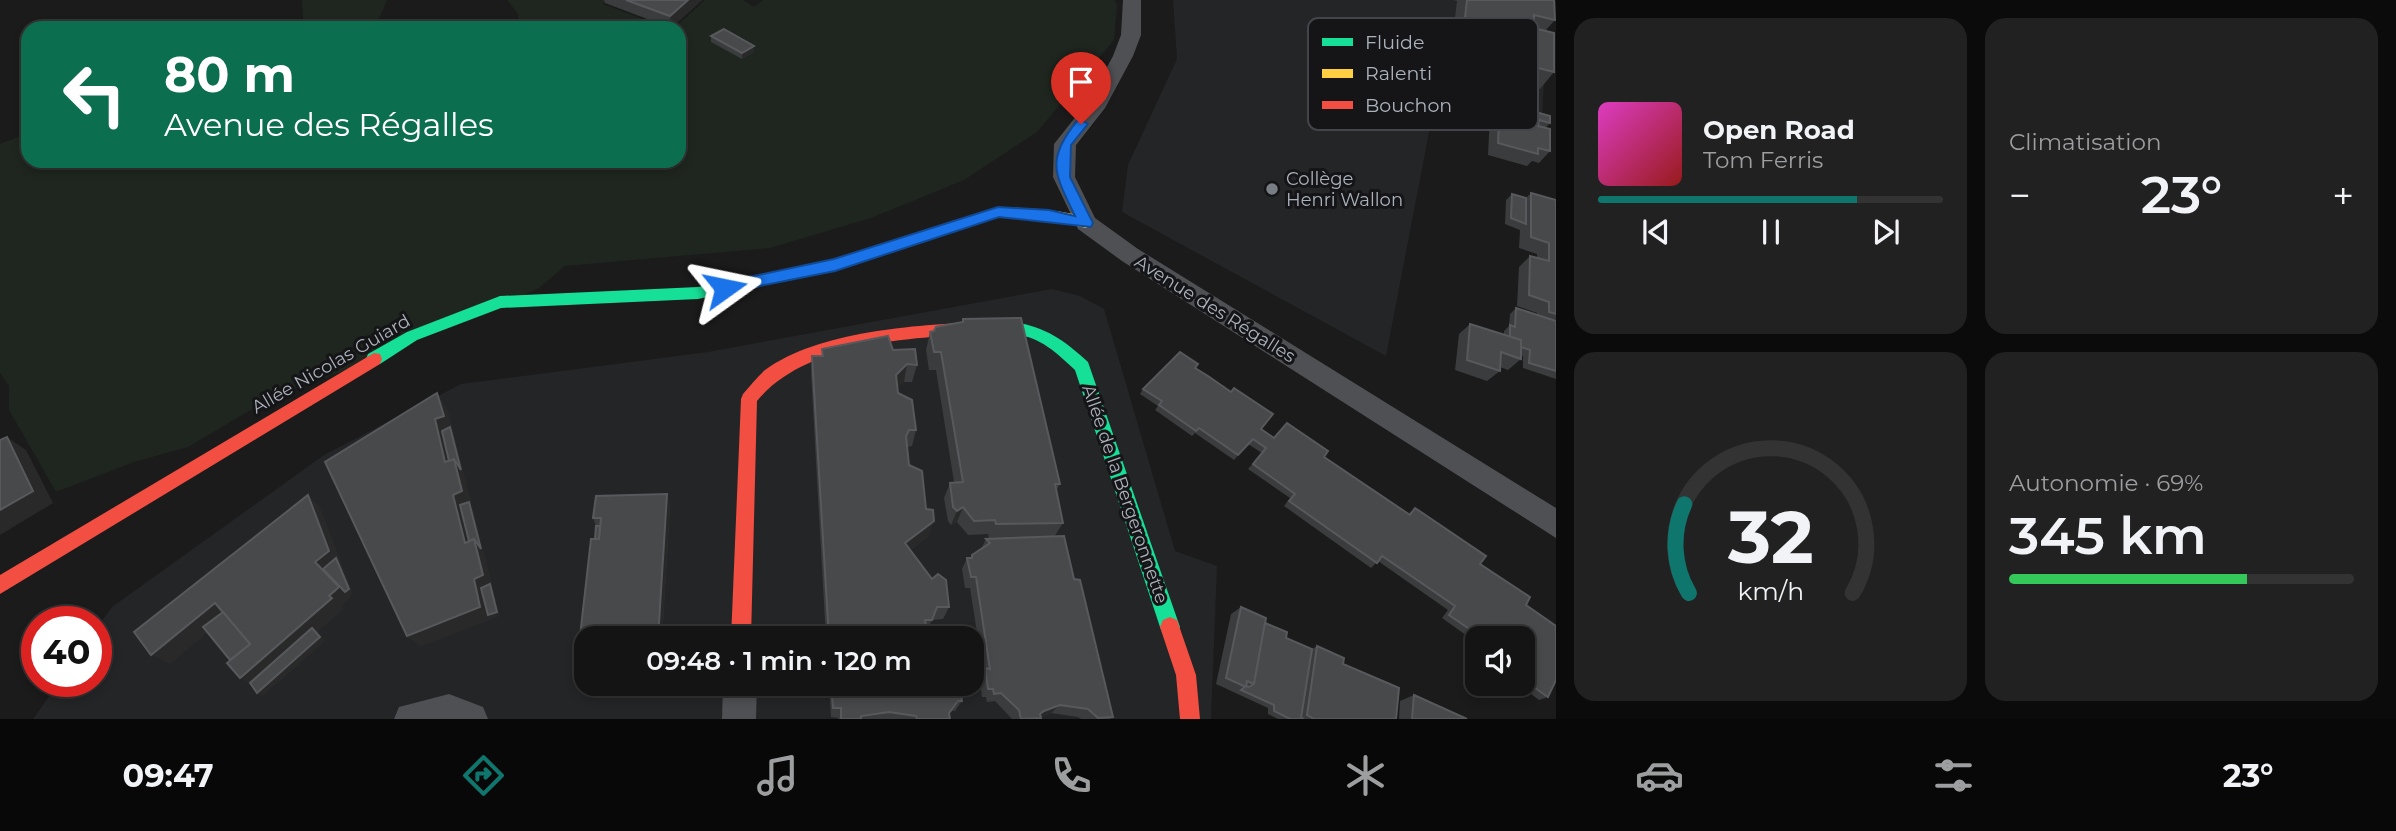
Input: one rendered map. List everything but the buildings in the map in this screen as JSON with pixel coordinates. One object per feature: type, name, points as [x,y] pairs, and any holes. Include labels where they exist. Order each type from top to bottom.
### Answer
[{"type":"street","points":[[1086,223],[1064,177],[1065,144],[1098,103],[1123,55],[1131,35],[1132,0]]},
{"type":"street","name":"Allée Nicolas Guiard","points":[[0,585],[412,336],[500,302],[698,293],[835,265],[998,212],[1049,215],[1086,223]]},
{"type":"street","name":"Avenue des Régalles","points":[[1086,223],[1556,524]]},
{"type":"street","name":"Allée de la Bergeronnette","points":[[741,626],[749,399],[772,374],[801,356],[916,331],[1022,326],[1055,340],[1082,368],[1186,675],[1190,719]]},
{"type":"street","points":[[739,719],[740,696]]},
{"type":"street","points":[[411,719],[449,711],[471,719]]},
{"type":"shaded area","points":[[302,0],[387,0],[378,21],[278,21],[303,20]]},
{"type":"shaded area","points":[[507,0],[607,0],[603,4],[648,21],[519,21],[518,14]]},
{"type":"shaded area","points":[[705,0],[743,0],[754,7],[763,0],[1114,0],[1117,5],[1114,40],[1037,132],[964,180],[871,218],[770,248],[565,266],[539,288],[355,367],[276,395],[188,447],[134,462],[56,492],[9,410],[9,386],[0,373],[0,144],[21,136],[21,168],[686,168],[686,21],[682,21]]},
{"type":"shaded area","name":"Collège Henri Wallon","points":[[1173,0],[1548,0],[1542,119],[1538,118],[1538,18],[1308,18],[1308,130],[1429,130],[1386,356],[1122,212],[1128,165],[1177,59]]},
{"type":"shaded area","points":[[1052,289],[1080,296],[1104,309],[1175,551],[1217,566],[1211,719],[33,719],[49,697],[112,697],[112,607],[324,455],[461,384],[708,352]]},
{"type":"traffic: fast","points":[[374,359],[412,336],[500,302],[698,293],[787,275]]},
{"type":"traffic: fast","points":[[980,328],[1013,327],[1037,332],[1057,344],[1082,367],[1170,627]]},
{"type":"traffic: slow","points":[[787,275],[835,265],[998,212],[1049,215],[1086,223]]},
{"type":"traffic: jam","points":[[741,626],[749,399],[771,375],[813,354],[840,346],[901,335],[980,328]]},
{"type":"traffic: jam","points":[[0,585],[374,359]]},
{"type":"traffic: jam","points":[[1170,627],[1186,675],[1190,719]]},
{"type":"place","name":"Collège Henri Wallon","points":[[1272,189]]},
{"type":"route","points":[[725,288],[835,265],[998,212],[1049,215],[1086,223],[1064,177],[1065,144],[1081,124]]}]
